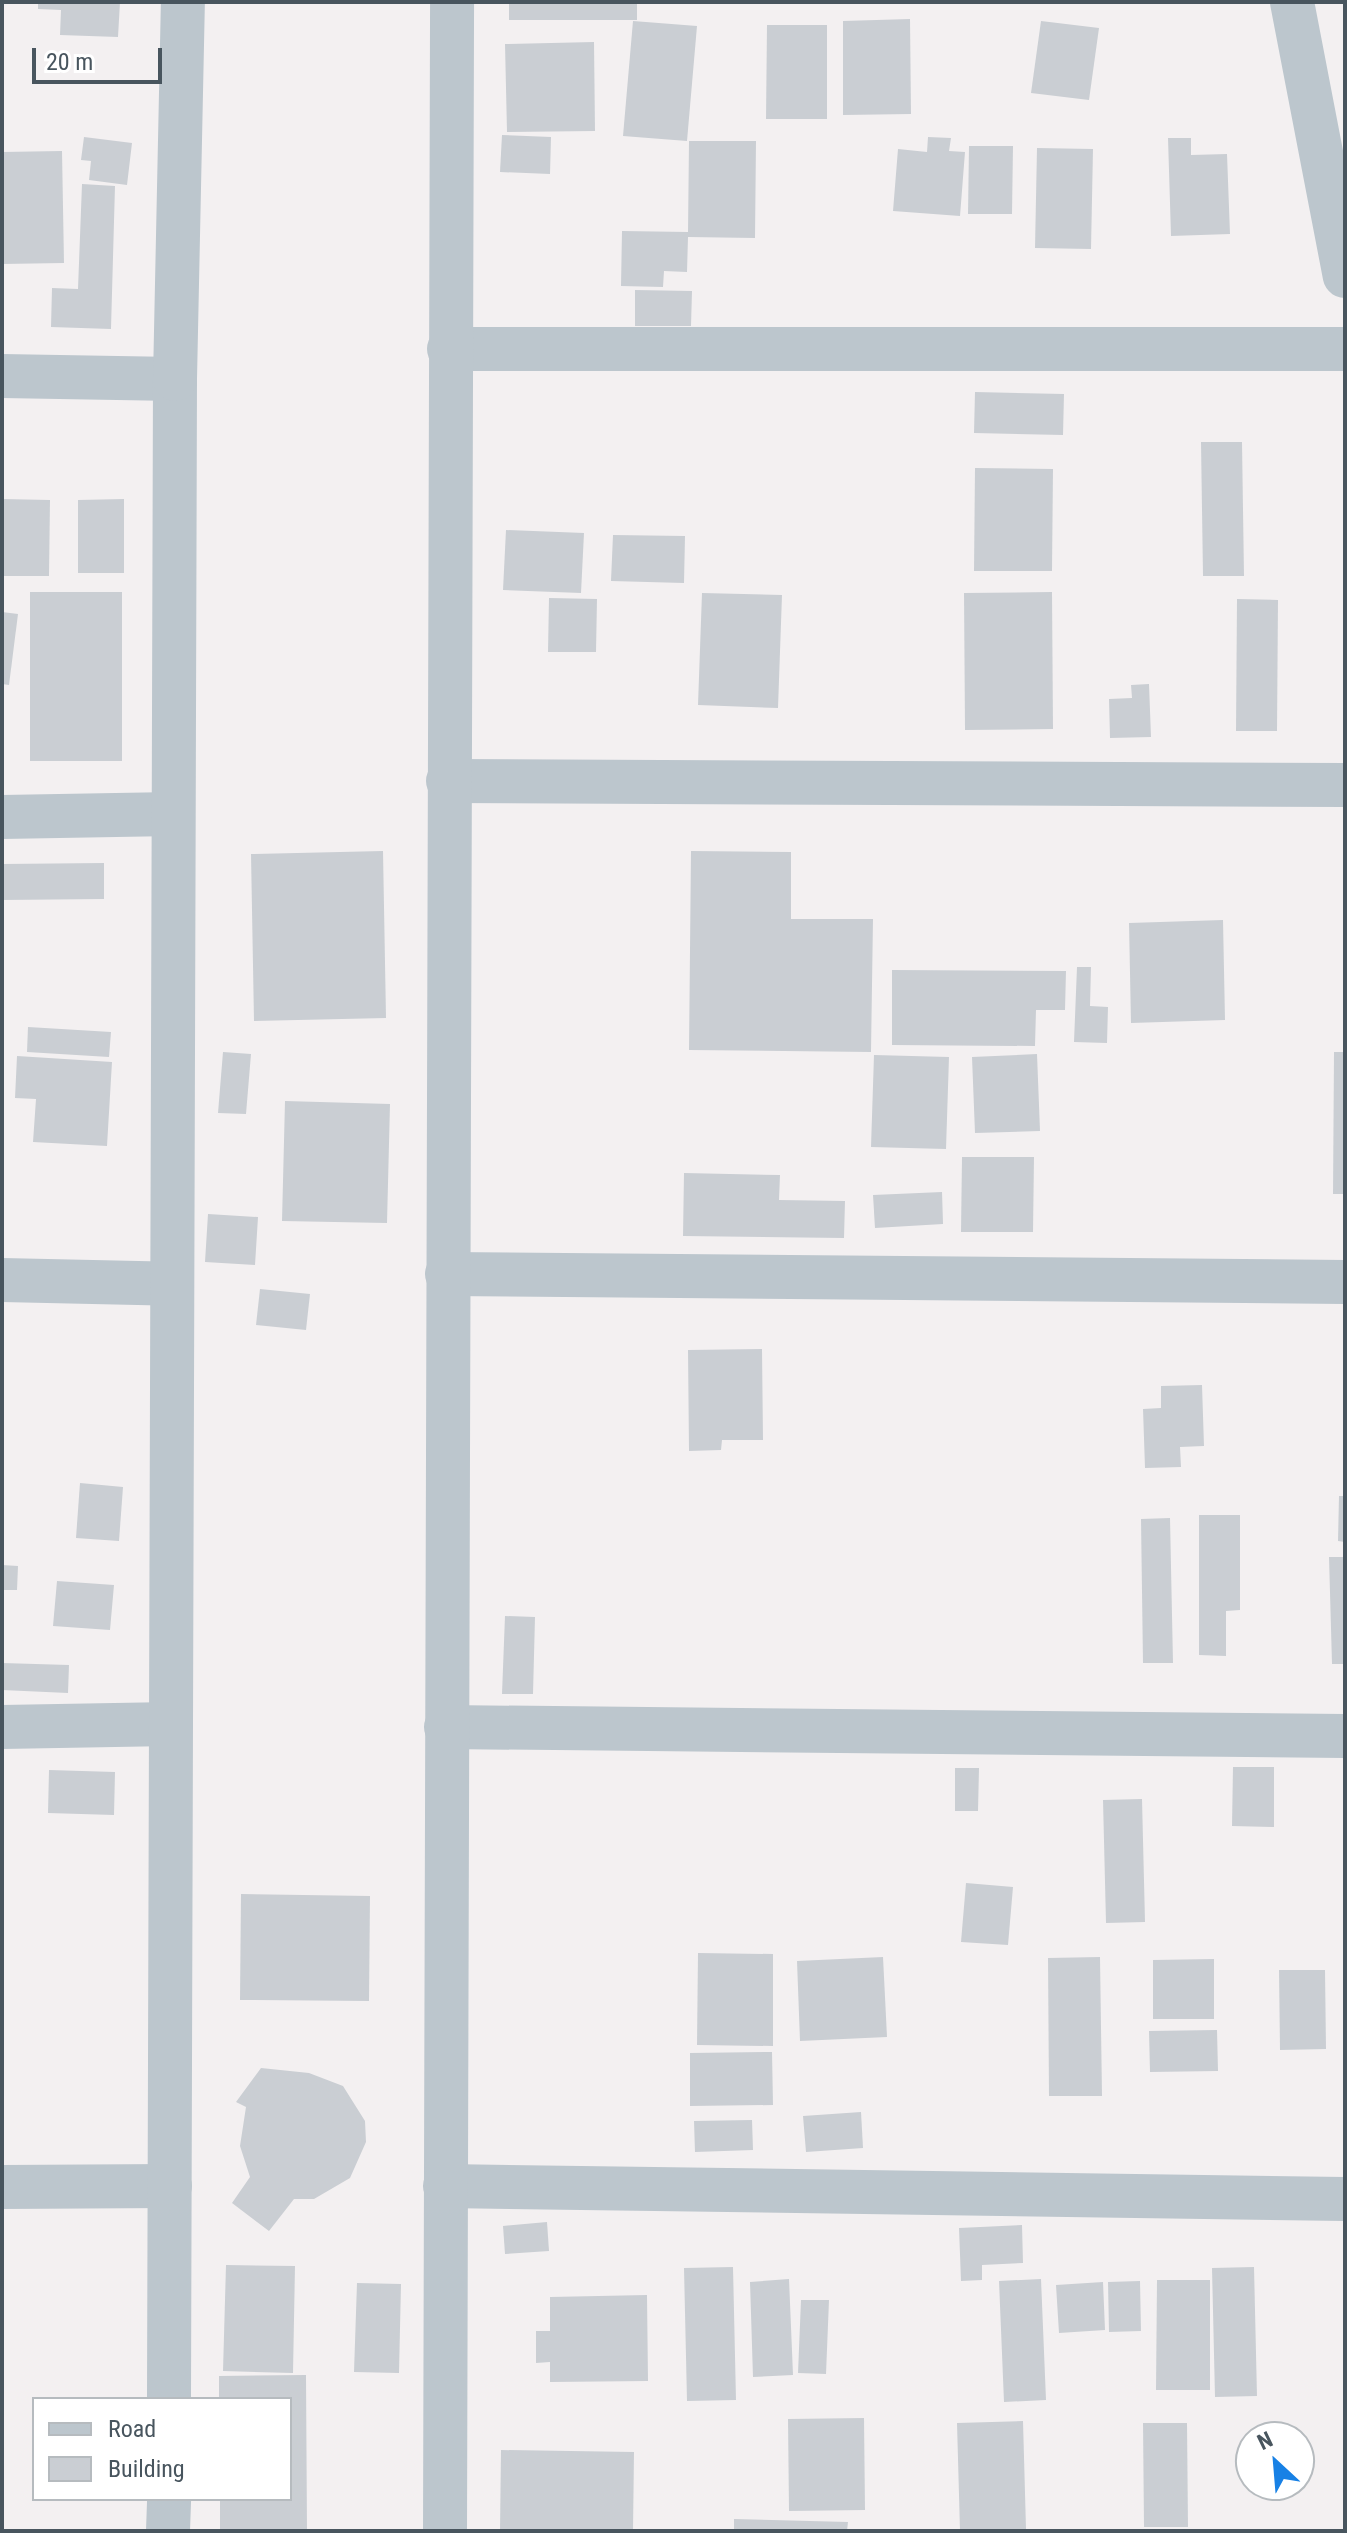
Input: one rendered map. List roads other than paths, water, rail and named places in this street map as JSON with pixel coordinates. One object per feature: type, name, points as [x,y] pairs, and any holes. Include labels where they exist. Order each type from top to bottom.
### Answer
[{"type":"street","points":[[169,2397],[175,379],[183,2]]},
{"type":"street","points":[[445,2531],[452,2]]},
{"type":"street","points":[[1292,2],[1345,276]]},
{"type":"street","points":[[449,349],[1345,349]]},
{"type":"street","points":[[2,376],[175,379]]},
{"type":"street","points":[[448,781],[1345,785]]},
{"type":"street","points":[[2,817],[173,814]]},
{"type":"street","points":[[447,1274],[1345,1282]]},
{"type":"street","points":[[2,1280],[172,1284]]},
{"type":"street","points":[[2,1727],[171,1724]]},
{"type":"street","points":[[446,1727],[1345,1736]]},
{"type":"street","points":[[2,2187],[170,2186]]},
{"type":"street","points":[[445,2186],[1345,2199]]},
{"type":"street","points":[[168,2531],[169,2501]]}]
